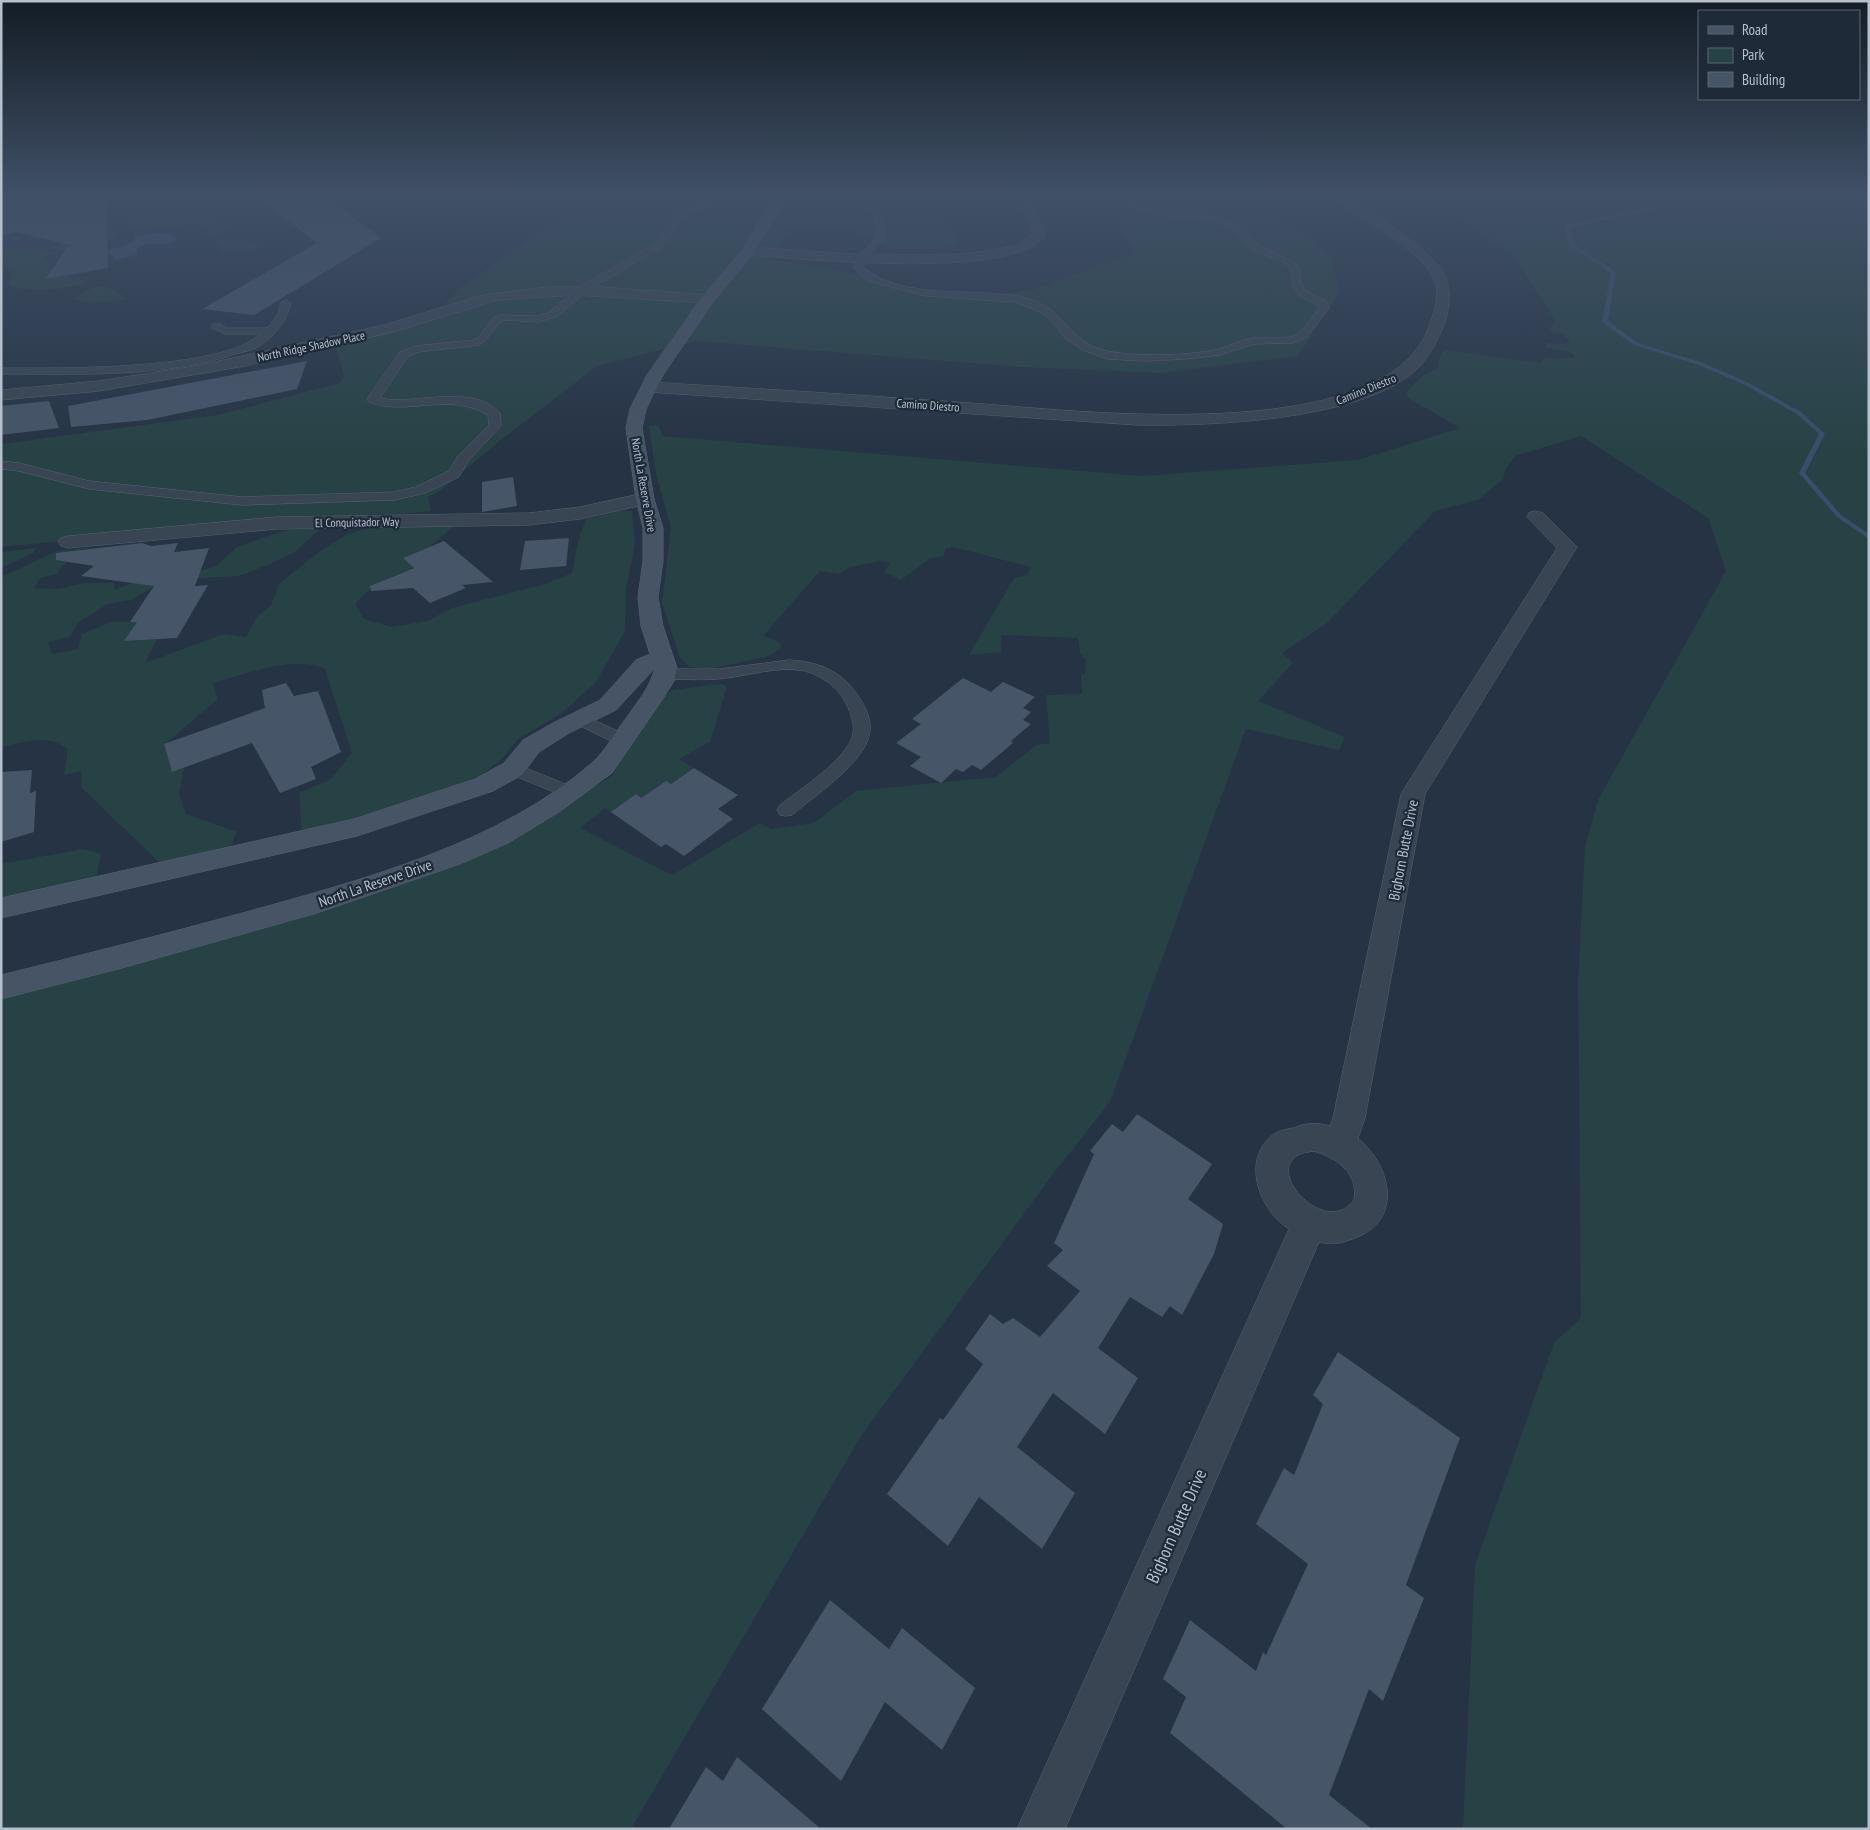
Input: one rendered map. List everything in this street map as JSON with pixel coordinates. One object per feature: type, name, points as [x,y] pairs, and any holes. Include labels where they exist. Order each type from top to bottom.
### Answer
[{"type":"street","name":"North La Reserve Drive","points":[[1,987],[122,957],[317,903],[451,857],[499,836],[569,792],[603,766],[653,697],[663,666],[652,626],[648,597],[653,561],[653,528],[645,499],[634,428],[638,409],[652,381],[708,299],[723,281]]},
{"type":"street","name":"Camino Diestro","points":[[652,381],[1146,420],[1208,418],[1288,411],[1336,402],[1371,390],[1401,374],[1423,356],[1434,333],[1444,298],[1441,281]]},
{"type":"street","name":"North Ridge Shadow Place","points":[[1,395],[96,386],[202,370],[391,328],[496,296],[580,291],[708,299]]},
{"type":"street","name":"El Conquistador Way","points":[[68,542],[277,523],[529,519],[580,513],[645,499]]},
{"type":"street","name":"Bighorn Butte Drive","points":[[1339,1144],[1349,1118],[1413,794],[1567,547],[1536,517]]},
{"type":"street","points":[[1,908],[357,827],[484,786],[513,769],[531,746],[608,705],[644,665],[663,666]]},
{"type":"street","points":[[1312,1136],[1339,1144],[1358,1159],[1368,1173],[1372,1189],[1371,1204],[1363,1217],[1350,1225],[1334,1228],[1317,1226],[1287,1208],[1277,1194],[1272,1166],[1277,1153],[1286,1144],[1298,1138],[1312,1136]]},
{"type":"street","name":"Bighorn Butte Drive","points":[[1042,1829],[1284,1283],[1308,1222]]},
{"type":"lane","points":[[1,465],[19,467],[89,485],[242,501],[406,495],[454,474],[463,459],[495,426],[494,413],[482,405],[456,400],[390,403],[373,400],[404,354],[416,348],[475,343],[483,339],[488,326],[495,320],[505,316],[548,317],[580,291],[596,281]]},
{"type":"lane","points":[[877,281],[926,292],[1017,299],[1044,310],[1054,317],[1069,336],[1087,348],[1107,356],[1145,358],[1220,352],[1253,341],[1293,340],[1302,336],[1324,308],[1323,304],[1302,293],[1296,284],[1297,281]]},
{"type":"lane","points":[[1,371],[84,372],[178,364],[242,350],[256,344],[270,331],[283,314],[286,303]]},
{"type":"lane","points":[[216,326],[225,331],[270,331]]},
{"type":"lane","points":[[663,666],[719,674],[780,665],[799,666],[828,675],[845,689],[857,707],[861,724],[861,738],[850,755],[786,810]]},
{"type":"lane","points":[[580,719],[623,740]]},
{"type":"lane","points":[[513,769],[569,792]]},
{"type":"green space","points":[[10,281],[88,282],[48,290],[27,289],[9,284]]},
{"type":"green space","points":[[469,281],[883,281],[924,295],[992,295],[1032,290],[1056,281],[1337,281],[1340,291],[1298,356],[1160,373],[1021,367],[695,341],[597,366],[502,439],[441,490],[428,497],[431,511],[400,514],[310,516],[1,547],[1,444],[218,415],[340,383],[344,376],[333,338],[396,322],[444,305]]},
{"type":"green space","points":[[1530,281],[1869,281],[1869,1829],[1463,1829],[1475,1565],[1554,1343],[1581,1318],[1578,981],[1585,847],[1598,800],[1726,571],[1708,518],[1581,436],[1515,456],[1506,469],[1503,479],[1478,500],[1435,511],[1326,624],[1282,653],[1293,663],[1258,701],[1345,737],[1339,750],[1246,729],[1110,1102],[1053,1174],[861,1436],[631,1829],[1,1829],[1,996],[515,835],[612,776],[654,706],[672,690],[721,684],[727,686],[710,742],[679,759],[694,768],[671,784],[665,781],[641,798],[636,795],[611,812],[605,808],[580,828],[672,875],[760,823],[771,829],[814,823],[856,791],[996,777],[1036,745],[1050,743],[1046,695],[1082,694],[1081,675],[1085,674],[1086,659],[1080,653],[1078,638],[1001,635],[1001,652],[969,655],[1014,578],[1027,575],[1031,567],[953,547],[946,548],[943,556],[931,558],[901,580],[884,572],[890,563],[879,561],[851,567],[839,574],[820,571],[763,636],[776,640],[781,644],[781,648],[769,656],[710,669],[690,667],[680,658],[662,603],[671,528],[656,474],[649,426],[658,425],[663,436],[1142,476],[1358,460],[1460,428],[1410,399],[1405,393],[1424,375],[1439,367],[1438,362],[1444,350],[1542,363],[1543,358],[1566,359],[1575,357],[1571,352],[1545,347],[1546,343],[1566,344],[1570,341],[1563,335],[1548,332],[1555,320]]},
{"type":"green space","points":[[106,286],[124,296],[126,300],[89,302],[70,299],[95,287]]},
{"type":"green space","points":[[619,511],[632,511],[635,544],[626,589],[625,631],[596,682],[562,713],[518,739],[502,759],[479,776],[449,789],[302,834],[299,793],[331,779],[352,753],[325,669],[312,665],[298,664],[269,667],[213,683],[218,699],[164,745],[172,772],[184,768],[179,794],[186,814],[237,832],[231,845],[216,853],[161,864],[81,787],[82,771],[64,775],[68,749],[52,741],[44,740],[27,741],[1,747],[1,577],[57,551],[88,548],[64,564],[57,574],[40,578],[34,588],[59,589],[83,583],[114,583],[115,590],[145,577],[193,573],[216,566],[237,547],[261,538],[292,529],[320,529],[295,552],[268,565],[239,576],[165,580],[131,600],[108,604],[79,622],[70,636],[48,643],[52,654],[78,649],[82,634],[111,622],[137,622],[124,641],[157,639],[145,663],[224,634],[246,637],[257,617],[271,605],[279,584],[320,551],[346,535],[372,527],[456,525],[429,547],[403,558],[414,567],[375,584],[355,604],[364,619],[391,627],[428,621],[452,608],[545,584],[572,573],[579,538],[586,519]]},
{"type":"green space","points":[[37,548],[33,553],[1,568],[1,552]]},
{"type":"green space","points":[[83,849],[101,854],[96,879],[1,901],[1,864]]},
{"type":"building","points":[[250,281],[309,281],[254,315],[202,309]]},
{"type":"building","points":[[307,361],[297,389],[147,420],[71,427],[68,406]]},
{"type":"building","points":[[49,401],[59,428],[1,435],[1,406]]},
{"type":"building","points":[[513,477],[517,506],[482,512],[482,482]]},
{"type":"building","points":[[569,538],[566,566],[520,570],[525,541]]},
{"type":"building","points":[[444,541],[493,582],[462,585],[466,588],[430,603],[413,588],[371,591],[370,586],[414,568],[403,558]]},
{"type":"building","points":[[142,543],[151,546],[178,543],[174,552],[209,548],[195,586],[208,585],[177,638],[124,641],[137,622],[130,622],[154,586],[81,576],[94,566],[56,560],[56,553]]},
{"type":"building","points":[[963,678],[991,692],[1003,682],[1035,697],[1023,708],[1031,712],[1023,720],[1031,724],[1011,741],[1013,743],[981,770],[972,765],[963,772],[956,769],[941,783],[910,766],[921,757],[896,743],[921,724],[912,719]]},
{"type":"building","points":[[286,683],[294,696],[318,691],[341,752],[311,767],[316,779],[280,793],[252,743],[172,772],[164,744],[265,708],[262,690]]},
{"type":"building","points":[[694,768],[738,795],[718,809],[733,819],[684,856],[666,844],[661,847],[611,812],[636,794],[641,798],[666,781],[671,784]]},
{"type":"building","points":[[32,770],[30,793],[36,791],[34,832],[1,842],[1,772]]},
{"type":"building","points":[[1137,1114],[1212,1164],[1188,1199],[1223,1224],[1214,1254],[1182,1315],[1170,1306],[1162,1317],[1130,1297],[1098,1348],[1138,1378],[1105,1434],[1053,1393],[1017,1447],[1075,1493],[1042,1549],[979,1497],[948,1546],[887,1494],[940,1418],[943,1420],[983,1364],[965,1349],[990,1314],[1003,1324],[1013,1318],[1040,1337],[1080,1291],[1047,1266],[1063,1250],[1054,1243],[1094,1154],[1090,1151],[1112,1124],[1123,1132]]},
{"type":"building","points":[[1338,1352],[1460,1438],[1406,1585],[1424,1598],[1383,1701],[1369,1689],[1329,1795],[1372,1829],[1287,1829],[1170,1733],[1186,1697],[1163,1679],[1190,1620],[1256,1671],[1263,1652],[1266,1655],[1308,1564],[1256,1524],[1284,1468],[1294,1475],[1323,1404],[1313,1395]]},
{"type":"building","points":[[830,1600],[889,1649],[902,1628],[975,1688],[942,1750],[885,1702],[841,1781],[762,1709]]},
{"type":"building","points":[[737,1757],[821,1829],[669,1829],[706,1767],[723,1781]]},
{"type":"waterway","points":[[1612,281],[1605,322],[1636,344],[1701,364],[1747,384],[1799,413],[1822,434],[1802,473],[1839,516],[1869,537]]}]
